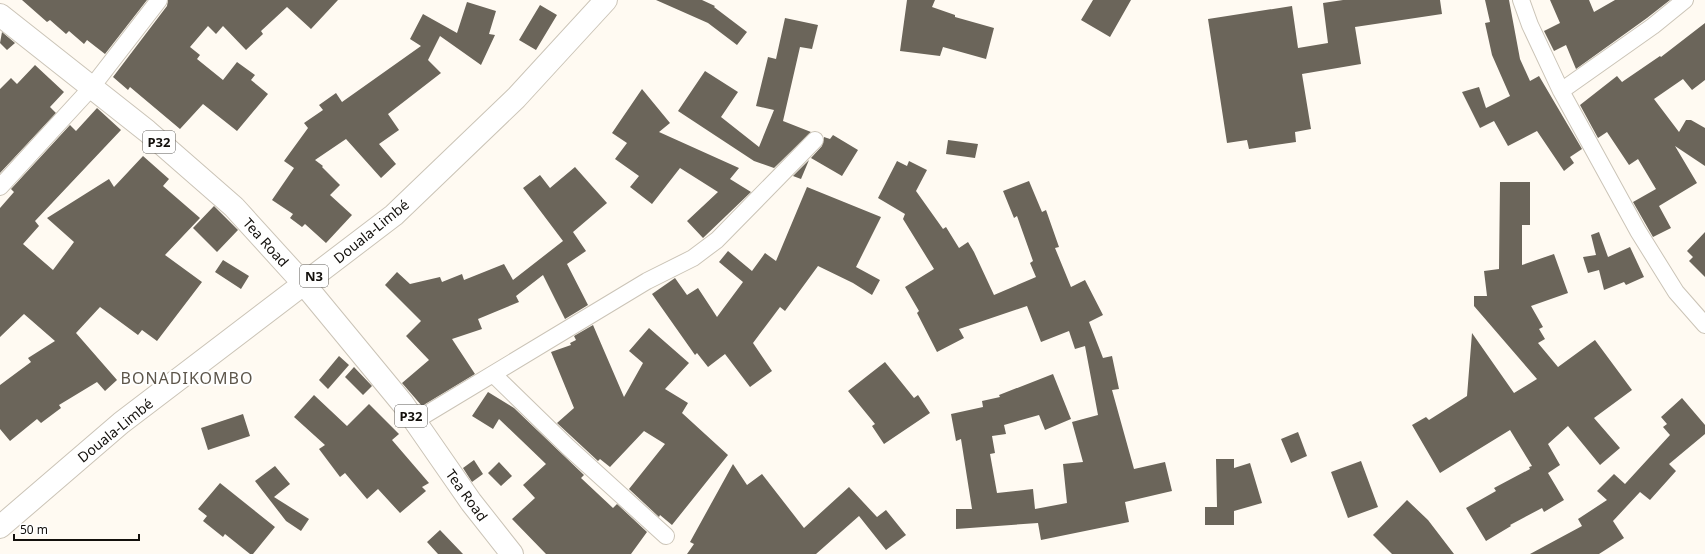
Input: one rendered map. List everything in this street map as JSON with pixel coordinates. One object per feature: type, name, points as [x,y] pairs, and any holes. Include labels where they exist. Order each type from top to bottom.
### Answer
[{"type":"main road","name":"Douala-Limbé","points":[[0,527],[121,423],[394,215],[516,98],[606,0]]},
{"type":"main road","name":"Tea Road","points":[[0,15],[90,88],[147,131],[234,207],[304,284],[403,404],[471,502],[512,554]]},
{"type":"street","points":[[0,188],[90,88],[159,0]]},
{"type":"street","points":[[1521,0],[1530,25],[1561,91],[1638,230],[1676,292],[1705,325]]},
{"type":"street","points":[[1561,91],[1654,26],[1685,0]]},
{"type":"street","points":[[415,421],[647,281],[699,254],[717,240],[815,140]]},
{"type":"street","points":[[493,374],[568,447],[666,536]]},
{"type":"building","points":[[22,0],[147,0],[105,54],[87,40],[84,44],[69,31],[66,34],[50,20],[47,22]]},
{"type":"building","points":[[168,0],[338,0],[311,29],[287,7],[261,31],[263,34],[246,50],[223,26],[216,34],[208,26],[190,47],[200,55],[197,59],[223,80],[237,62],[255,75],[251,80],[268,94],[237,131],[203,104],[180,129],[130,87],[128,90],[113,77],[167,6]]},
{"type":"building","points":[[656,0],[702,0],[715,6],[714,7],[747,32],[737,45],[708,23]]},
{"type":"building","points":[[907,0],[935,0],[932,7],[955,15],[955,17],[994,28],[986,59],[943,47],[940,56],[900,51]]},
{"type":"building","points":[[1093,0],[1131,0],[1110,37],[1081,20]]},
{"type":"building","points":[[1343,0],[1440,0],[1442,14],[1355,27],[1361,64],[1302,74],[1311,129],[1295,132],[1296,142],[1249,149],[1247,140],[1227,143],[1208,19],[1292,6],[1298,48],[1328,43],[1323,3]]},
{"type":"building","points":[[1485,0],[1509,0],[1520,59],[1530,81],[1539,76],[1582,149],[1570,157],[1574,163],[1564,171],[1537,131],[1508,146],[1494,121],[1480,128],[1462,92],[1479,87],[1486,108],[1510,96],[1492,55],[1485,23],[1490,22]]},
{"type":"building","points":[[1550,0],[1589,0],[1594,12],[1615,0],[1670,0],[1576,69],[1566,45],[1554,51],[1544,31],[1560,23]]},
{"type":"building","points":[[467,2],[496,11],[489,34],[495,35],[481,65],[440,36],[428,60],[441,73],[388,114],[399,130],[379,144],[396,164],[381,178],[346,139],[315,160],[323,166],[322,167],[340,185],[330,195],[352,215],[326,243],[305,224],[302,227],[290,218],[293,214],[272,200],[294,168],[284,161],[308,128],[304,123],[323,110],[319,105],[336,93],[342,102],[421,46],[410,39],[423,14],[457,33]]},
{"type":"building","points":[[540,5],[557,15],[536,50],[519,40]]},
{"type":"building","points":[[785,18],[818,25],[812,49],[800,47],[783,121],[811,132],[774,168],[754,161],[678,111],[705,71],[738,92],[721,117],[759,147],[774,110],[756,106],[768,57],[776,59]]},
{"type":"building","points":[[1705,23],[1705,80],[1692,90],[1683,79],[1654,99],[1679,132],[1686,120],[1691,120],[1705,128],[1705,166],[1675,146],[1697,183],[1659,206],[1671,228],[1653,237],[1633,202],[1656,189],[1638,159],[1629,165],[1607,132],[1598,138],[1580,105],[1617,76],[1622,82],[1660,56],[1661,57]]},
{"type":"building","points":[[2,32],[15,43],[7,50],[0,43]]},
{"type":"building","points":[[35,65],[64,92],[50,107],[56,113],[0,173],[0,89],[11,78],[17,84]]},
{"type":"building","points":[[642,89],[670,123],[659,132],[739,168],[730,179],[751,192],[703,238],[687,221],[718,192],[680,168],[652,204],[630,187],[639,176],[615,159],[627,143],[612,133]]},
{"type":"building","points":[[97,108],[121,130],[35,221],[39,226],[23,244],[53,270],[74,242],[47,218],[109,179],[114,187],[143,156],[169,179],[163,186],[200,218],[165,255],[202,282],[157,341],[142,330],[138,335],[100,307],[76,333],[117,380],[105,391],[97,382],[59,405],[61,408],[41,423],[37,419],[10,441],[0,429],[0,385],[31,362],[28,358],[55,341],[24,314],[0,337],[0,208],[14,192],[11,189],[70,125],[76,131]]},
{"type":"building","points":[[833,135],[858,150],[842,176],[811,158],[822,146],[824,137],[830,139]]},
{"type":"building","points":[[948,140],[978,144],[975,158],[946,154]]},
{"type":"building","points":[[809,160],[801,179],[793,176]]},
{"type":"building","points":[[897,161],[907,166],[909,161],[927,170],[916,191],[943,229],[946,227],[959,248],[968,242],[994,295],[1036,277],[1030,263],[1033,261],[1017,216],[1014,218],[1003,191],[1029,181],[1042,212],[1046,210],[1059,247],[1055,248],[1071,287],[1085,280],[1103,315],[1089,322],[1103,358],[1112,356],[1119,389],[1112,390],[1134,469],[1165,462],[1172,491],[1125,502],[1129,522],[1041,540],[1038,523],[956,529],[956,509],[972,509],[961,439],[956,441],[951,414],[983,407],[982,401],[1000,397],[999,395],[1053,374],[1071,419],[1045,430],[1039,415],[1004,425],[1006,434],[992,436],[995,453],[990,454],[997,493],[1033,489],[1035,509],[1067,503],[1063,464],[1083,462],[1072,422],[1098,415],[1085,346],[1075,349],[1069,331],[1041,342],[1027,306],[959,329],[964,338],[937,352],[917,313],[919,311],[905,287],[934,269],[903,219],[905,214],[878,198]]},
{"type":"building","points":[[575,167],[607,203],[573,232],[586,251],[567,264],[588,305],[565,319],[543,275],[516,296],[519,302],[478,319],[482,329],[452,339],[475,374],[422,406],[402,383],[429,360],[406,336],[421,321],[385,285],[397,272],[410,284],[440,277],[442,282],[462,274],[464,280],[504,264],[513,280],[563,241],[523,188],[540,175],[550,188]]},
{"type":"building","points":[[1500,182],[1530,182],[1530,225],[1522,225],[1522,265],[1554,254],[1568,293],[1531,306],[1543,327],[1539,329],[1545,339],[1538,343],[1558,367],[1595,340],[1632,390],[1594,418],[1620,448],[1600,465],[1568,426],[1548,444],[1560,465],[1548,473],[1564,500],[1544,512],[1542,508],[1510,525],[1511,526],[1486,541],[1466,508],[1496,491],[1494,488],[1530,469],[1529,467],[1532,466],[1510,430],[1440,473],[1412,425],[1426,417],[1429,420],[1467,396],[1472,333],[1514,393],[1537,379],[1474,306],[1474,296],[1487,296],[1484,271],[1499,269]]},
{"type":"building","points":[[807,187],[881,217],[856,267],[880,280],[872,295],[853,283],[818,266],[785,311],[780,307],[753,343],[772,371],[750,387],[725,354],[708,367],[697,353],[695,355],[652,294],[675,278],[687,295],[698,288],[717,317],[743,282],[719,262],[728,251],[752,271],[765,253],[776,261]]},
{"type":"building","points":[[214,206],[238,230],[217,252],[193,228]]},
{"type":"building","points":[[1599,232],[1608,257],[1630,247],[1644,277],[1626,285],[1624,282],[1604,290],[1599,270],[1588,273],[1583,257],[1596,255],[1591,235]]},
{"type":"building","points":[[1705,232],[1705,277],[1689,261],[1693,257],[1687,251]]},
{"type":"building","points":[[223,260],[249,276],[241,289],[215,272]]},
{"type":"building","points":[[593,325],[624,397],[643,363],[629,351],[649,328],[689,363],[665,389],[688,403],[682,413],[728,455],[672,525],[660,515],[659,517],[629,489],[665,444],[644,431],[610,467],[600,459],[598,461],[557,423],[574,408],[551,352],[571,345],[570,343],[576,340],[574,336]]},
{"type":"building","points":[[339,356],[349,365],[328,389],[319,380]]},
{"type":"building","points":[[885,362],[914,398],[918,395],[930,413],[884,444],[872,426],[875,424],[848,391]]},
{"type":"building","points":[[354,367],[372,386],[363,395],[345,377]]},
{"type":"building","points":[[488,392],[514,408],[584,475],[581,478],[613,508],[617,504],[647,532],[631,554],[546,554],[512,519],[535,498],[523,485],[546,464],[499,419],[493,429],[472,416]]},
{"type":"building","points":[[314,395],[347,426],[369,404],[399,434],[392,440],[429,483],[422,487],[426,491],[400,513],[378,489],[367,499],[345,473],[340,477],[319,449],[325,445],[294,417]]},
{"type":"building","points":[[1682,398],[1705,425],[1705,434],[1669,464],[1676,471],[1650,500],[1640,492],[1613,521],[1624,538],[1599,554],[1530,554],[1582,526],[1578,519],[1607,500],[1597,491],[1614,474],[1625,484],[1670,435],[1663,427],[1667,424],[1661,417]]},
{"type":"building","points":[[243,414],[250,436],[208,450],[201,428]]},
{"type":"building","points":[[1298,432],[1307,456],[1291,463],[1281,439]]},
{"type":"building","points":[[1216,459],[1234,459],[1234,468],[1250,463],[1262,503],[1234,511],[1234,525],[1205,525],[1205,507],[1217,507]]},
{"type":"building","points":[[474,460],[483,474],[472,482],[463,468]]},
{"type":"building","points":[[1361,461],[1378,507],[1348,518],[1331,472]]},
{"type":"building","points":[[499,462],[512,476],[501,486],[488,473]]},
{"type":"building","points":[[733,464],[747,485],[762,474],[804,528],[849,487],[877,517],[886,510],[906,535],[886,550],[859,516],[816,554],[687,554],[694,544],[690,542]]},
{"type":"building","points":[[275,466],[290,484],[274,497],[309,519],[301,531],[286,521],[255,481]]},
{"type":"building","points":[[220,483],[275,527],[253,554],[250,554],[225,534],[223,537],[203,521],[207,516],[198,509]]},
{"type":"building","points":[[1407,500],[1428,520],[1454,554],[1392,554],[1373,535]]},
{"type":"building","points":[[440,530],[463,554],[438,554],[427,542]]},
{"type":"district","name":"BONADIKOMBO","points":[[187,378]]}]
